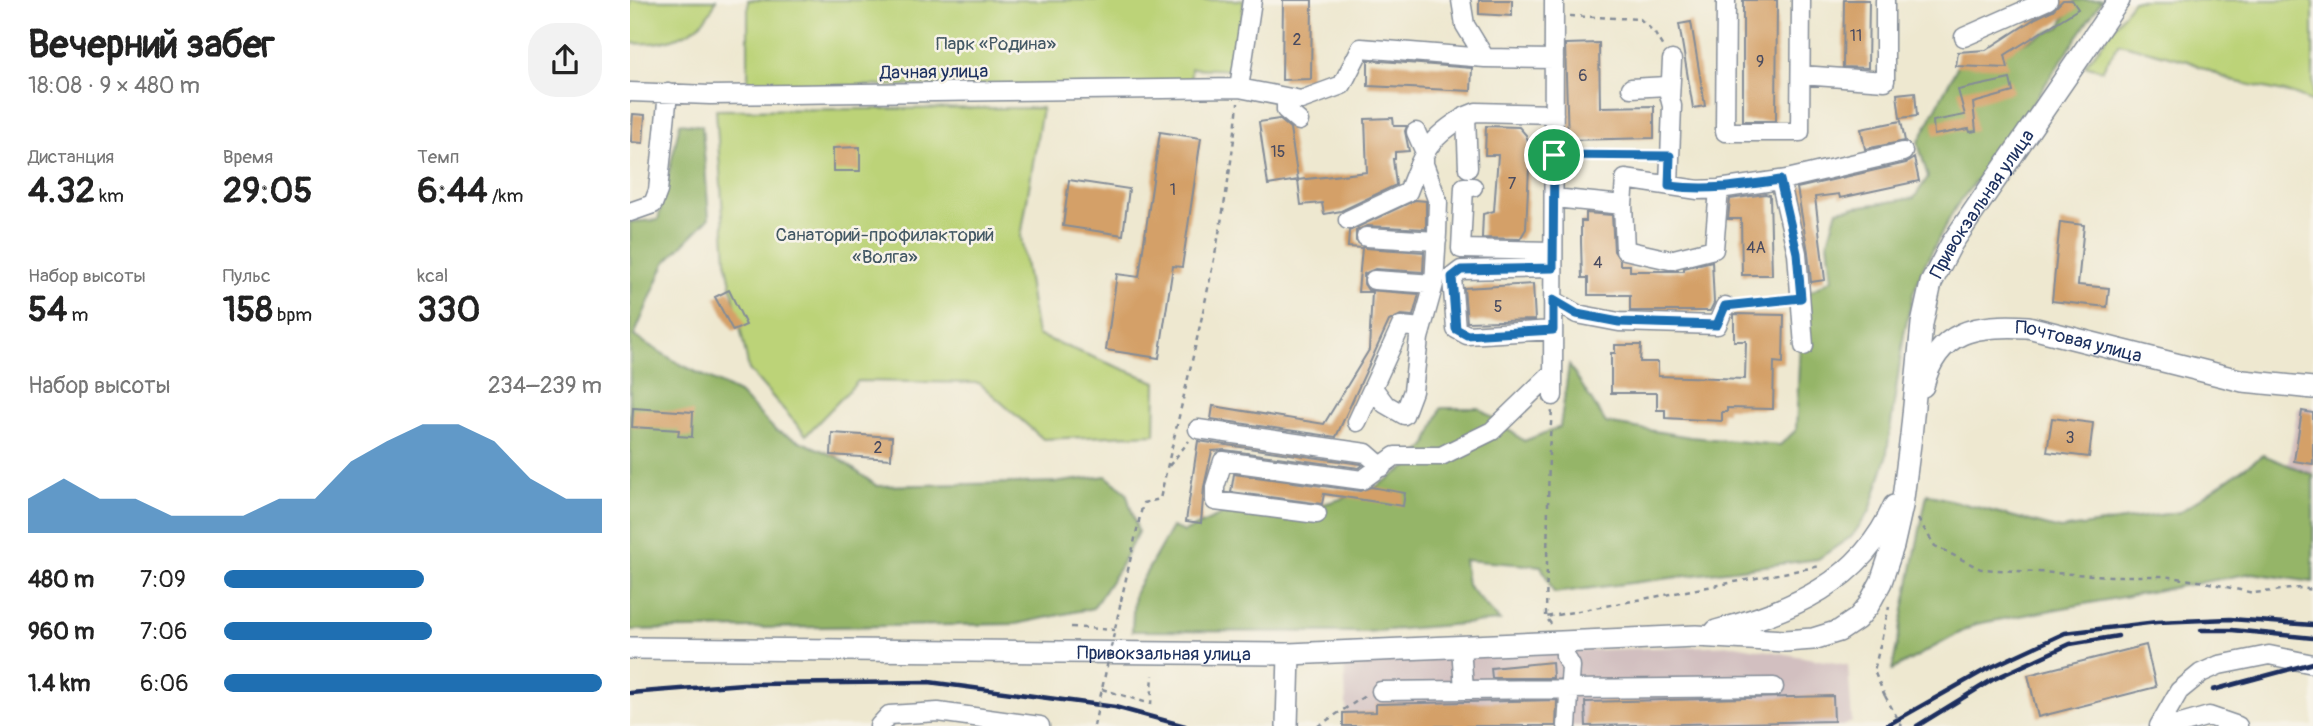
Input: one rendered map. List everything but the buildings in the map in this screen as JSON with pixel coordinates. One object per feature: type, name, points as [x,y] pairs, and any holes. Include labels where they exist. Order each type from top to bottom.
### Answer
[{"type":"main road","name":"Привокзальная улица","points":[[1911,436],[1922,324],[1931,283],[1952,243],[2119,0]]},
{"type":"main road","name":"Почтовая улица","points":[[1911,436],[1927,372],[1943,347],[1963,332],[1996,325],[2028,327],[2243,381],[2313,388]]},
{"type":"main road","points":[[1696,636],[1785,641],[1813,639],[1839,631],[1857,618],[1868,606],[1881,582],[1893,546],[1911,436]]},
{"type":"main road","points":[[1696,636],[1750,622],[1788,607],[1820,590],[1854,565],[1876,542],[1904,482]]},
{"type":"main road","name":"Привокзальная улица","points":[[630,648],[1289,654],[1461,646],[1559,636],[1696,636]]},
{"type":"main road","points":[[1287,726],[1289,654]]},
{"type":"street","points":[[1239,88],[1252,0]]},
{"type":"street","points":[[1461,0],[1465,25],[1485,58],[1554,59]]},
{"type":"street","points":[[1726,0],[1725,132],[1800,132],[1801,0]]},
{"type":"street","points":[[1801,75],[1885,81],[1885,0]]},
{"type":"street","points":[[1964,37],[2048,0]]},
{"type":"street","points":[[1553,396],[1554,8]]},
{"type":"street","name":"Дачная улица","points":[[630,92],[1239,88],[1301,100],[1342,85],[1361,48],[1485,58]]},
{"type":"street","points":[[1670,98],[1672,60]]},
{"type":"street","points":[[1631,88],[1667,86],[1672,106],[1669,186]]},
{"type":"street","points":[[630,212],[653,204],[658,191],[668,93]]},
{"type":"street","points":[[1286,97],[1286,110],[1299,121]]},
{"type":"street","points":[[1348,220],[1408,192],[1424,150],[1448,127],[1466,116],[1476,112],[1554,114]]},
{"type":"street","points":[[1466,116],[1468,168]]},
{"type":"street","points":[[1373,388],[1385,404],[1404,415],[1413,391],[1422,328],[1434,284],[1438,202],[1424,164],[1424,150],[1416,132]]},
{"type":"street","points":[[1719,189],[1714,248],[1670,260],[1625,250],[1625,179],[1698,190],[1719,189],[1780,180],[1903,152]]},
{"type":"street","points":[[1780,180],[1797,253],[1804,346]]},
{"type":"street","points":[[1473,187],[1464,187],[1461,249],[1553,259]]},
{"type":"street","points":[[1554,198],[1623,205]]},
{"type":"street","points":[[1366,237],[1437,241]]},
{"type":"street","points":[[1553,259],[1461,270],[1452,277],[1456,329],[1467,335],[1553,330]]},
{"type":"street","points":[[1374,280],[1434,284]]},
{"type":"street","points":[[1553,300],[1577,314],[1619,322],[1717,325],[1725,306]]},
{"type":"street","points":[[1357,422],[1401,326],[1422,328]]},
{"type":"street","points":[[1317,514],[1215,501],[1215,487],[1223,461],[1362,480],[1395,456],[1441,456],[1492,431],[1553,372]]},
{"type":"street","points":[[1198,429],[1366,453],[1382,467]]},
{"type":"street","points":[[1559,636],[1571,666],[1567,726]]},
{"type":"street","points":[[1461,646],[1464,690]]},
{"type":"street","points":[[2159,726],[2179,691],[2201,673],[2219,665],[2269,655],[2313,664]]},
{"type":"street","points":[[1381,691],[1774,687]]},
{"type":"street","points":[[879,726],[889,715],[938,712],[1040,726]]},
{"type":"street","points":[[2174,726],[2209,716],[2238,726]]},
{"type":"path","points":[[1554,8],[1640,19],[1654,32],[1672,60]]},
{"type":"path","points":[[1094,726],[1143,503],[1160,499],[1232,166],[1239,88]]},
{"type":"path","points":[[1554,155],[1670,156]]},
{"type":"path","points":[[1725,306],[1801,298]]},
{"type":"path","points":[[1553,396],[1549,451],[1546,617],[1559,636]]},
{"type":"path","points":[[1167,468],[1198,429]]},
{"type":"path","points":[[1917,517],[1935,546],[1981,569],[2163,576],[2253,593],[2301,588],[2313,590]]},
{"type":"path","points":[[1546,617],[1825,565]]},
{"type":"path","points":[[1071,627],[1115,630]]},
{"type":"path","points":[[1102,689],[1151,704],[1153,675]]},
{"type":"path","points":[[1885,696],[1902,726]]},
{"type":"shaded area","points":[[2313,407],[2313,475],[2288,465],[2298,408]]},
{"type":"shaded area","points":[[1735,645],[1848,665],[1852,722],[1842,726],[1347,726],[1344,659]]},
{"type":"green space","points":[[630,0],[716,0],[702,22],[681,36],[656,42],[630,43]]},
{"type":"green space","name":"Парк «Родина»","points":[[748,0],[1244,0],[1236,70],[1191,68],[1191,85],[748,86]]},
{"type":"green space","points":[[2075,0],[2102,0],[2014,131],[1955,208],[1924,266],[1913,294],[1904,334],[1886,459],[1870,511],[1852,536],[1818,559],[1554,593],[1541,566],[1464,560],[1467,585],[1500,621],[1365,632],[1132,631],[1134,594],[1172,527],[1184,532],[1223,514],[1285,515],[1369,491],[1407,467],[1427,444],[1441,408],[1479,408],[1524,441],[1560,427],[1569,365],[1606,423],[1690,437],[1780,445],[1796,430],[1802,296],[1832,279],[1828,241],[1837,210],[1914,198],[1928,177],[1918,143],[1961,59],[2016,46],[2060,27]]},
{"type":"green space","points":[[2133,0],[2313,0],[2313,102],[2293,94],[2232,81],[2188,61],[2119,43],[2102,70],[2084,65]]},
{"type":"green space","name":"Санаторий-профилакторий «Волга»","points":[[1042,108],[1021,237],[1037,335],[1156,382],[1155,434],[1043,439],[979,383],[858,381],[806,435],[749,370],[726,260],[716,110]]},
{"type":"green space","points":[[680,123],[702,126],[709,218],[665,263],[634,336],[680,364],[739,393],[776,431],[837,457],[877,486],[1061,482],[1106,476],[1126,492],[1138,532],[1120,567],[1093,608],[1016,624],[630,630],[630,222],[658,220]]},
{"type":"green space","points":[[2263,455],[2313,475],[2313,582],[2252,573],[1976,624],[1892,670],[1927,494],[2060,529],[2180,512]]},
{"type":"railway","points":[[1886,726],[1985,670],[2065,633],[2157,622],[2230,619],[2313,625]]},
{"type":"railway","points":[[2201,630],[2232,630],[2313,638]]},
{"type":"railway","points":[[1917,726],[1992,680],[2070,644],[2118,636]]},
{"type":"railway","points":[[2213,690],[2313,663]]},
{"type":"railway","points":[[630,693],[743,684],[929,682],[1115,707],[1185,726]]},
{"type":"route","points":[[1554,155],[1670,156],[1669,186],[1698,190],[1780,180],[1797,253],[1801,298],[1725,306],[1717,325],[1619,322],[1577,314],[1553,300],[1553,330],[1467,335],[1456,329],[1452,277],[1461,270],[1553,268],[1554,155]]}]
